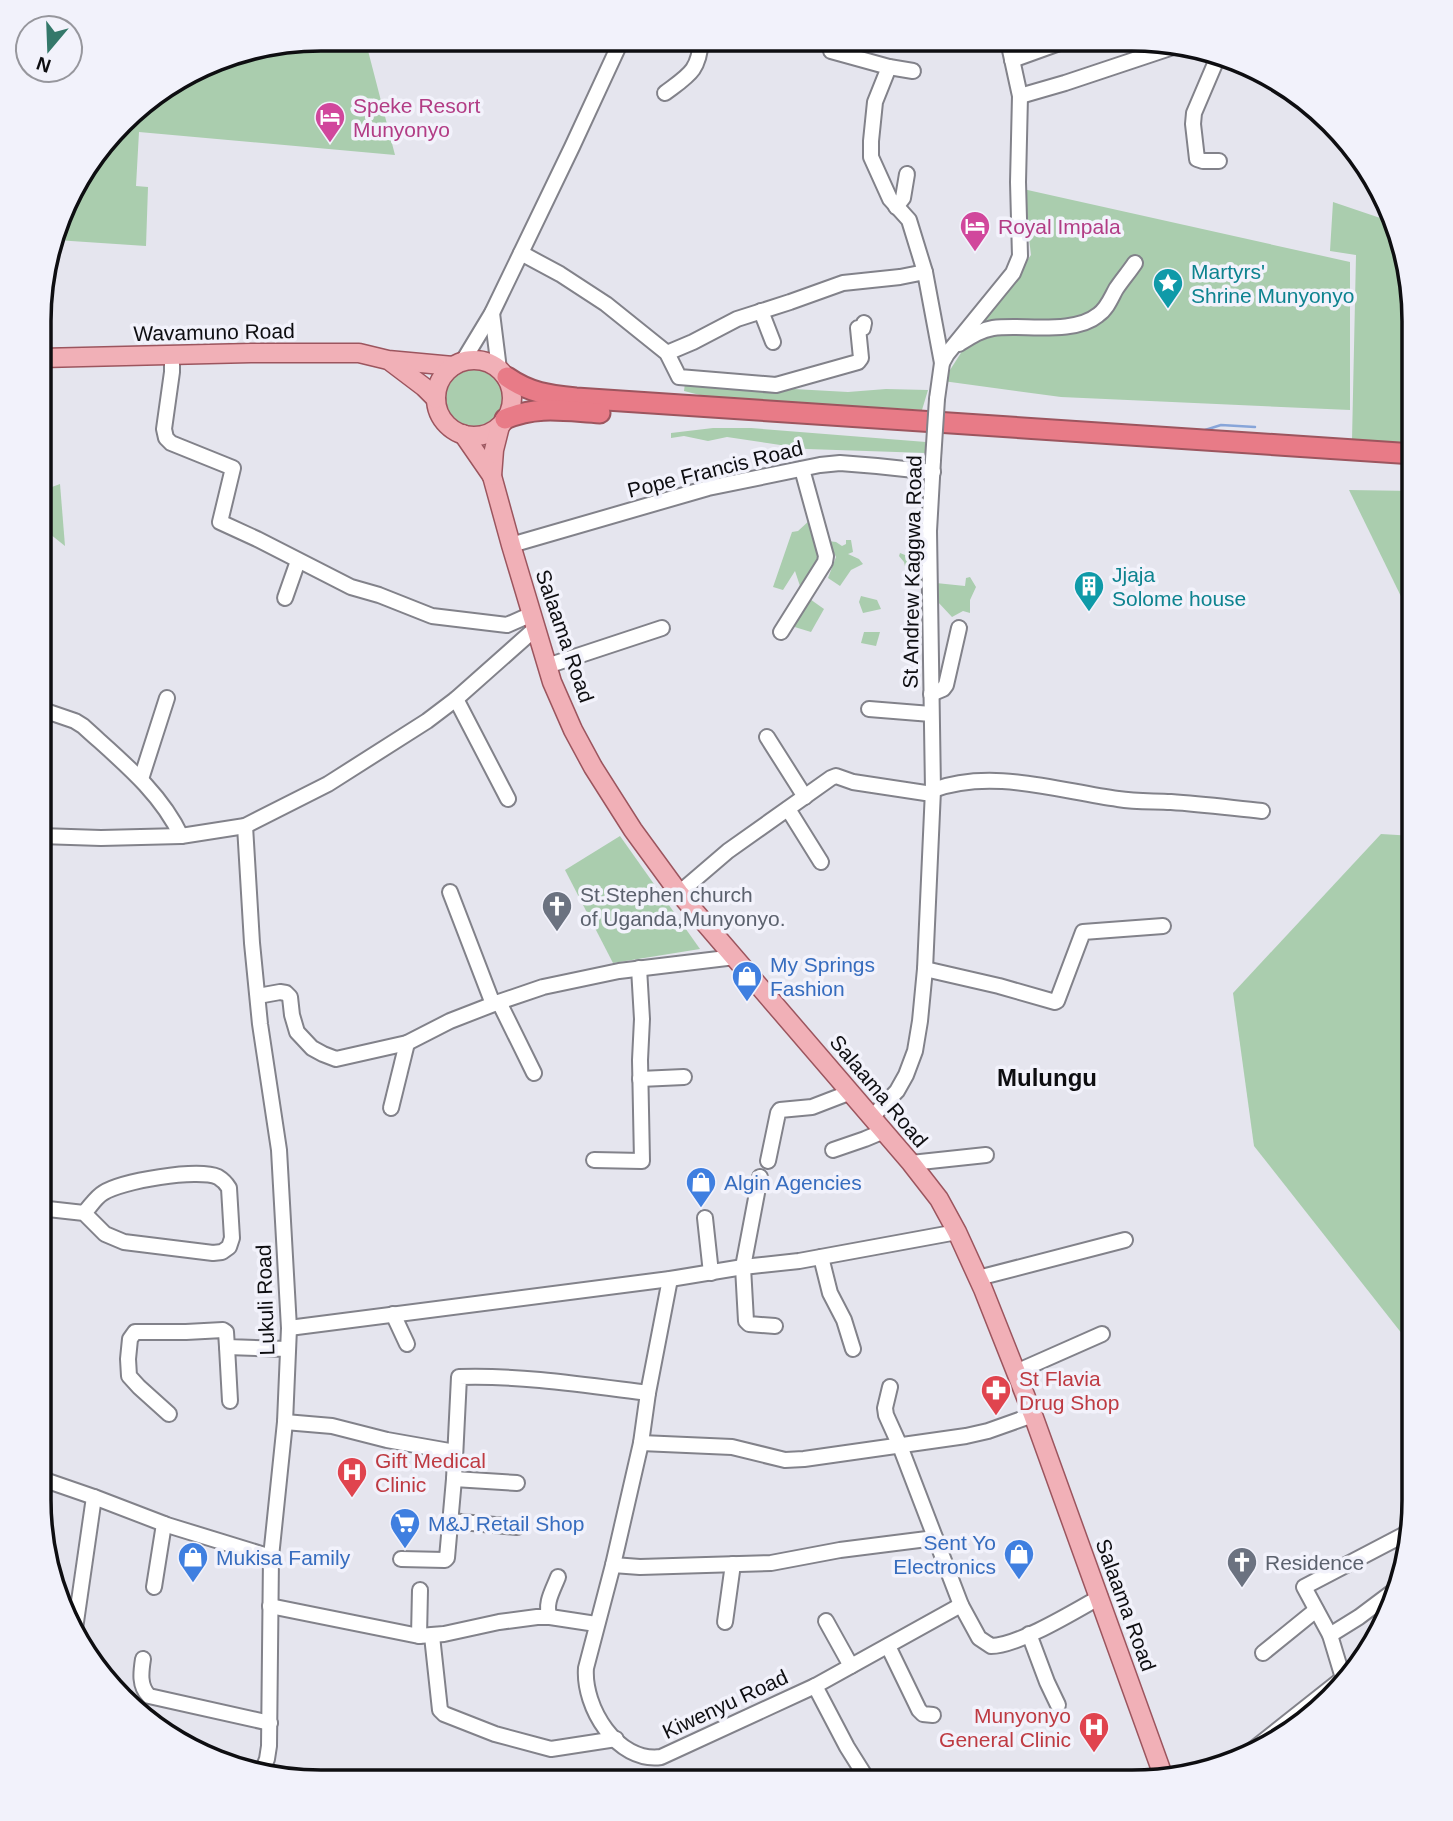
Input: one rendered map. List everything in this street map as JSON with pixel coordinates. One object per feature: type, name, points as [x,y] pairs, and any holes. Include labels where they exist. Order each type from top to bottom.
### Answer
[{"type":"highway","points":[[503,373],[521,387],[541,394],[576,398],[1402,453]]},
{"type":"highway","points":[[503,423],[521,413],[539,410],[578,411],[1402,466]]},
{"type":"main road","name":"Wavamuno Road","points":[[51,358],[359,353],[388,360],[458,363]]},
{"type":"main road","name":"Wavamuno Road","points":[[388,360],[436,399]]},
{"type":"main road","points":[[482,360],[503,373],[511,388],[510,410],[503,423],[494,431],[479,436],[463,434],[452,429],[438,411],[436,399],[440,380],[458,363],[482,360]]},
{"type":"main road","name":"Salaama Road","points":[[503,423],[494,450],[492,476],[510,545],[548,666],[573,730],[632,830],[679,892],[939,1199],[978,1278],[1033,1415],[1100,1597],[1158,1769]]},
{"type":"main road","name":"Salaama Road","points":[[463,434],[492,476]]},
{"type":"street","points":[[458,363],[492,313],[616,51]]},
{"type":"street","points":[[665,93],[694,68],[700,51]]},
{"type":"street","points":[[831,51],[913,71]]},
{"type":"street","points":[[944,358],[1013,273],[1020,256],[1020,96],[1010,51]]},
{"type":"street","points":[[1012,60],[1037,51]]},
{"type":"street","points":[[1020,96],[1154,51]]},
{"type":"street","points":[[1218,65],[1194,113],[1193,124],[1197,159],[1219,162]]},
{"type":"street","points":[[889,67],[876,102],[871,141],[872,157],[890,199],[909,220],[925,272],[944,358]]},
{"type":"street","points":[[896,207],[903,198],[907,174]]},
{"type":"street","points":[[521,253],[606,304],[667,353],[679,377],[776,385],[858,362],[861,358],[858,328],[863,328],[864,323]]},
{"type":"street","points":[[944,358],[979,332],[992,328],[1059,327],[1081,324],[1098,316],[1135,263]]},
{"type":"street","points":[[667,353],[737,319],[843,283],[925,272]]},
{"type":"street","points":[[761,312],[774,342]]},
{"type":"street","points":[[492,313],[503,373]]},
{"type":"street","points":[[172,355],[164,429],[166,438],[171,443],[233,468],[220,522],[351,587],[432,616],[507,625],[534,621]]},
{"type":"street","name":"St Andrew Kaggwa Road","points":[[878,1124],[911,1063],[918,1037],[925,969],[933,792],[929,531],[937,399],[944,358]]},
{"type":"street","name":"Pope Francis Road","points":[[510,545],[708,488],[821,465],[840,463],[933,466]]},
{"type":"street","points":[[781,632],[825,562],[826,556],[802,469]]},
{"type":"street","points":[[285,598],[298,561]]},
{"type":"street","points":[[51,836],[181,836],[245,826],[328,784],[427,721],[456,699],[534,621]]},
{"type":"street","points":[[548,666],[662,628]]},
{"type":"street","points":[[931,694],[946,685],[959,628]]},
{"type":"street","points":[[141,779],[167,698]]},
{"type":"street","points":[[456,699],[508,799]]},
{"type":"street","points":[[869,709],[931,714]]},
{"type":"street","points":[[51,713],[80,723],[141,779],[170,815],[181,836]]},
{"type":"street","points":[[767,737],[805,797]]},
{"type":"street","points":[[679,892],[728,851],[836,776],[853,782],[933,792],[948,784],[996,781],[1141,802],[1262,811]]},
{"type":"street","points":[[788,809],[821,862]]},
{"type":"street","name":"Lukuli Road","points":[[245,826],[260,1024],[279,1150],[289,1328],[285,1422],[271,1557],[270,1746],[265,1764]]},
{"type":"street","points":[[450,891],[496,1003],[534,1073]]},
{"type":"street","points":[[925,969],[1055,1002],[1083,932],[1163,926]]},
{"type":"street","points":[[258,996],[286,993],[290,997],[297,1031],[312,1048],[337,1059],[407,1043],[450,1021],[543,987],[639,968],[735,957]]},
{"type":"street","points":[[594,1160],[642,1161],[642,1019],[639,968]]},
{"type":"street","points":[[391,1108],[407,1043]]},
{"type":"street","points":[[640,1079],[684,1077]]},
{"type":"street","points":[[768,1161],[780,1110],[812,1107],[851,1092]]},
{"type":"street","points":[[833,1150],[865,1139],[878,1124]]},
{"type":"street","points":[[911,1163],[986,1155]]},
{"type":"street","points":[[51,1209],[84,1213],[105,1234],[124,1242],[213,1253],[222,1252],[229,1247],[232,1238],[229,1188],[226,1182],[216,1176],[201,1174],[121,1185],[102,1193],[84,1213]]},
{"type":"street","points":[[760,1177],[743,1267],[746,1321],[750,1324],[775,1326]]},
{"type":"street","points":[[705,1218],[710,1273]]},
{"type":"street","points":[[289,1328],[670,1279],[821,1257],[957,1232]]},
{"type":"street","points":[[978,1278],[1125,1240]]},
{"type":"street","points":[[821,1257],[830,1293],[844,1320],[853,1349]]},
{"type":"street","name":"Kiwenyu Road","points":[[670,1279],[641,1443],[586,1668],[586,1689],[596,1714],[616,1740],[633,1754],[661,1757],[815,1686],[961,1605]]},
{"type":"street","points":[[393,1314],[407,1344]]},
{"type":"street","points":[[169,1414],[129,1376],[130,1339],[135,1332],[223,1329],[226,1332],[230,1401]]},
{"type":"street","points":[[1016,1372],[1102,1334]]},
{"type":"street","points":[[227,1347],[288,1349]]},
{"type":"street","points":[[401,1559],[445,1560],[448,1553],[459,1377],[489,1376],[537,1380],[648,1394]]},
{"type":"street","points":[[890,1387],[886,1415],[961,1605],[979,1638],[991,1646],[1007,1643],[1100,1597]]},
{"type":"street","points":[[641,1443],[732,1447],[788,1460],[900,1446],[988,1431],[1033,1415]]},
{"type":"street","points":[[285,1422],[332,1426],[387,1440],[455,1452]]},
{"type":"street","points":[[454,1479],[517,1483]]},
{"type":"street","points":[[51,1482],[164,1524],[271,1557]]},
{"type":"street","points":[[77,1616],[94,1497]]},
{"type":"street","points":[[450,1521],[517,1527]]},
{"type":"street","points":[[154,1587],[164,1524]]},
{"type":"street","points":[[1342,1669],[1330,1634],[1304,1587],[1400,1537]]},
{"type":"street","points":[[613,1565],[640,1567],[787,1561],[840,1550],[935,1538]]},
{"type":"street","points":[[725,1622],[733,1564]]},
{"type":"street","points":[[550,1617],[548,1604],[558,1577]]},
{"type":"street","points":[[420,1590],[440,1710],[444,1714],[495,1734],[551,1749],[616,1740]]},
{"type":"street","points":[[1330,1634],[1384,1598]]},
{"type":"street","points":[[270,1606],[426,1636],[518,1619],[550,1617],[596,1625]]},
{"type":"street","points":[[1263,1653],[1316,1610]]},
{"type":"street","points":[[826,1621],[851,1666]]},
{"type":"street","points":[[1029,1634],[1058,1705]]},
{"type":"street","points":[[888,1646],[919,1710],[923,1714],[933,1715]]},
{"type":"street","points":[[143,1659],[141,1681],[149,1696],[270,1723]]},
{"type":"street","points":[[815,1686],[862,1770]]},
{"type":"green space","name":"Speke Resort Munyonyo","points":[[303,51],[368,51],[395,155],[139,132],[136,186],[148,187],[146,246],[63,240],[79,201],[96,171],[118,143],[143,118],[186,87],[234,65]]},
{"type":"green space","points":[[1023,189],[1350,262],[1350,410],[1061,397],[943,381],[1031,255]]},
{"type":"green space","points":[[1333,202],[1382,219],[1397,268],[1402,303],[1402,443],[1352,440],[1356,255],[1330,251]]},
{"type":"green space","points":[[474,370],[485,372],[494,378],[500,387],[500,409],[494,418],[485,424],[474,426],[463,424],[454,418],[448,409],[446,398],[448,387],[454,378],[463,372]]},
{"type":"green space","points":[[685,383],[848,392],[928,390],[922,410],[708,397],[684,391]]},
{"type":"green space","points":[[713,428],[751,428],[926,442],[926,453],[807,449],[727,437],[708,441],[684,436],[671,438],[671,433]]},
{"type":"green space","points":[[60,484],[65,546],[51,535],[51,487]]},
{"type":"green space","points":[[1349,490],[1402,491],[1402,598]]},
{"type":"green space","points":[[810,520],[826,556],[808,589],[800,586],[795,571],[783,590],[773,587],[792,532],[798,531]]},
{"type":"green space","points":[[846,540],[851,540],[853,552],[848,554],[863,564],[851,570],[840,586],[828,578],[836,557],[828,541],[842,546],[846,544]]},
{"type":"green space","points":[[900,553],[910,557],[916,553],[920,556],[923,580],[915,583],[913,579],[908,579]]},
{"type":"green space","points":[[970,577],[976,587],[970,600],[970,613],[963,611],[952,617],[937,601],[936,583],[965,586],[966,578]]},
{"type":"green space","points":[[861,596],[877,600],[881,609],[863,613],[859,602]]},
{"type":"green space","points":[[807,597],[824,609],[811,632],[788,625]]},
{"type":"green space","points":[[864,632],[880,632],[876,646],[861,643]]},
{"type":"green space","points":[[1381,834],[1402,835],[1402,1334],[1254,1146],[1233,993]]},
{"type":"green space","points":[[620,836],[700,949],[613,963],[565,870]]},
{"type":"waterway","points":[[1205,430],[1221,425],[1255,427]]},
{"type":"place","name":"Speke Resort Munyonyo","points":[[330,144]]},
{"type":"place","name":"Royal Impala","points":[[975,253]]},
{"type":"place","name":"Martyrs' Shrine Munyonyo","points":[[1168,310]]},
{"type":"place","name":"Jjaja Solome house","points":[[1089,613]]},
{"type":"place","name":"St.Stephen church of Uganda,Munyonyo.","points":[[557,933]]},
{"type":"place","name":"My Springs Fashion","points":[[747,1003]]},
{"type":"place","name":"Algin Agencies","points":[[701,1209]]},
{"type":"place","name":"St Flavia Drug Shop","points":[[996,1417]]},
{"type":"place","name":"Gift Medical Clinic","points":[[352,1499]]},
{"type":"place","name":"M&J Retail Shop","points":[[405,1550]]},
{"type":"place","name":"Sent Yo Electronics","points":[[1019,1581]]},
{"type":"place","name":"Mukisa Family","points":[[193,1584]]},
{"type":"place","name":"Residence","points":[[1242,1589]]},
{"type":"place","name":"Munyonyo General Clinic","points":[[1094,1754]]},
{"type":"district","name":"Mulungu","points":[[1047,1077]]}]
